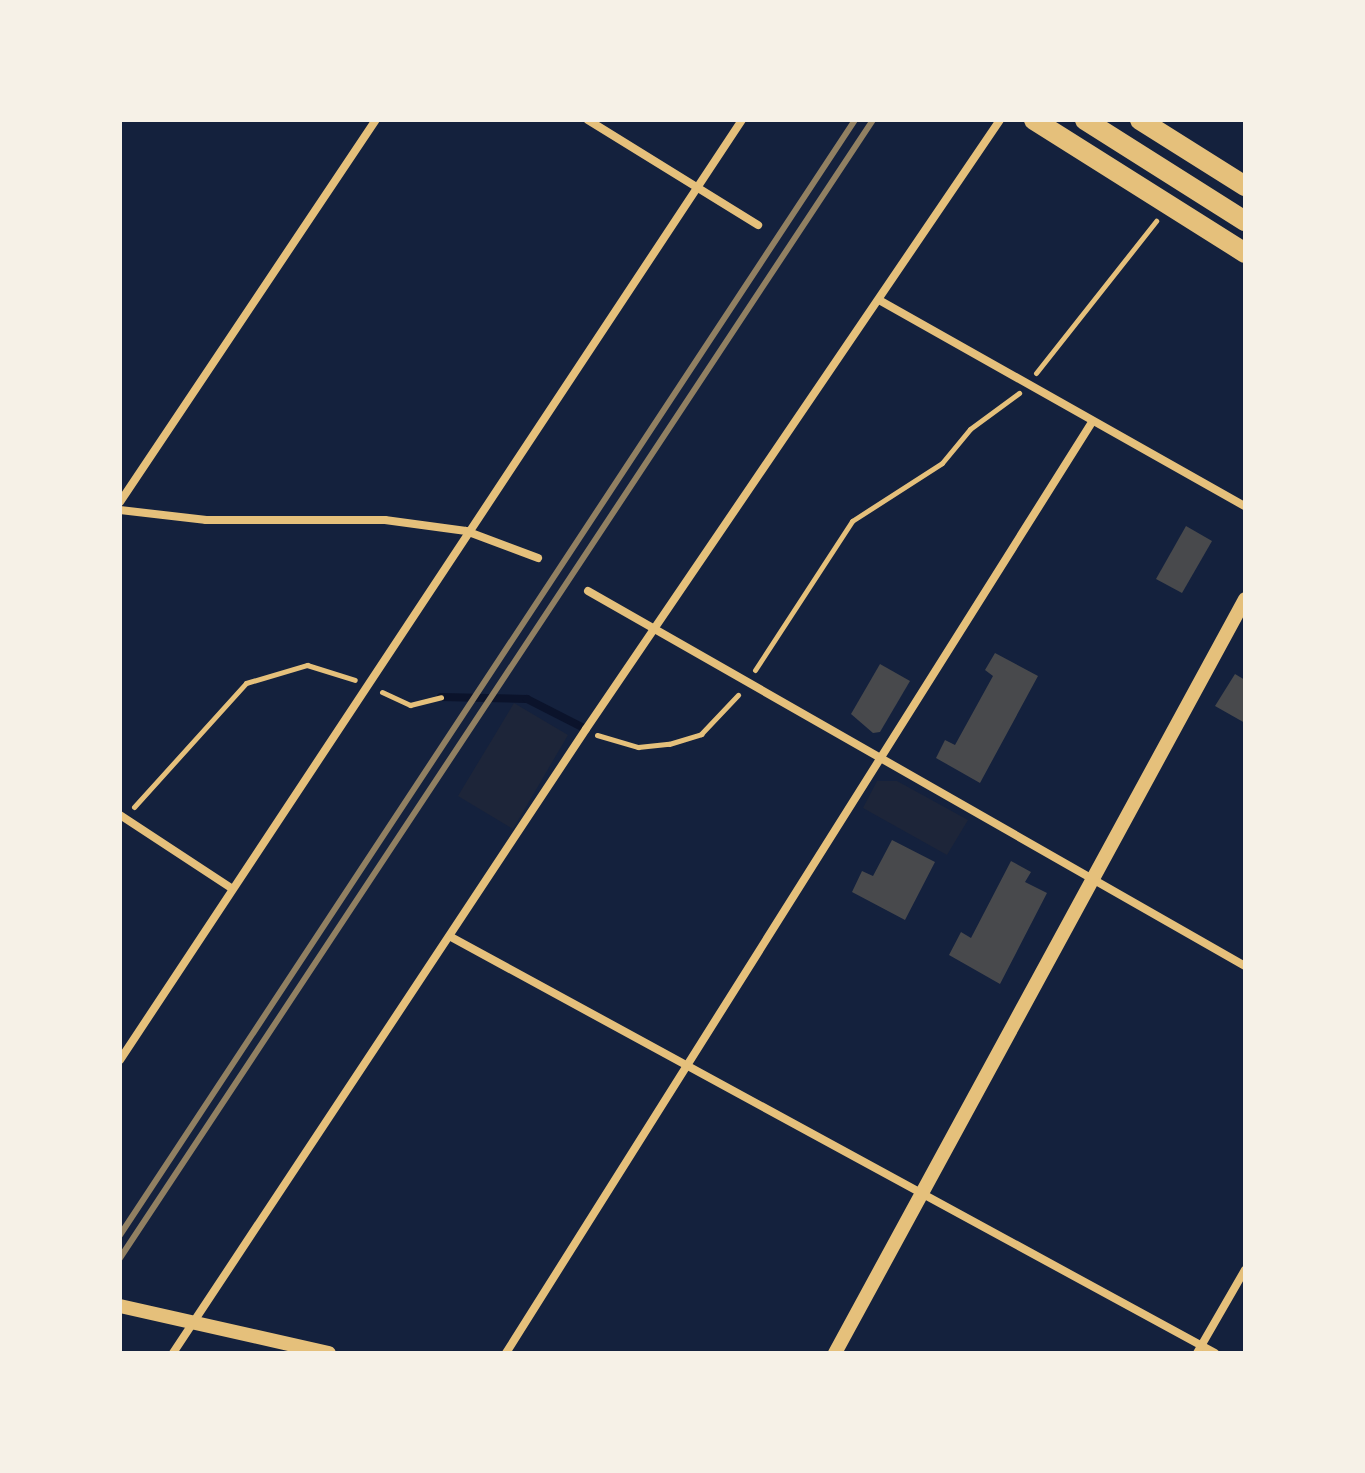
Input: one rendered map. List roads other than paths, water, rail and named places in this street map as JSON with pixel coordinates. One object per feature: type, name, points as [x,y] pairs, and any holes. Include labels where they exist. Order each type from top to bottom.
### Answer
[{"type":"main road","points":[[1034,120],[1245,253]]},
{"type":"main road","points":[[1085,120],[1245,221]]},
{"type":"main road","points":[[1140,120],[1245,186]]},
{"type":"street","points":[[120,502],[376,120]]},
{"type":"street","points":[[588,120],[758,225]]},
{"type":"street","points":[[120,1060],[466,531],[742,120]]},
{"type":"street","points":[[173,1353],[586,729],[1000,120]]},
{"type":"street","points":[[879,300],[1245,506]]},
{"type":"street","points":[[506,1353],[1092,422]]},
{"type":"street","points":[[120,510],[206,520],[385,520],[466,531],[538,558]]},
{"type":"street","points":[[588,591],[1245,966]]},
{"type":"street","points":[[835,1353],[1245,599]]},
{"type":"street","points":[[122,816],[231,888]]},
{"type":"street","points":[[451,937],[922,1193],[1199,1349],[1215,1353]]},
{"type":"street","points":[[1199,1349],[1245,1270]]},
{"type":"street","points":[[120,1306],[329,1353]]},
{"type":"waterway","points":[[441,697],[527,699],[586,729]]},
{"type":"railway","points":[[120,1235],[855,120]]},
{"type":"railway","points":[[120,1258],[873,120]]}]
